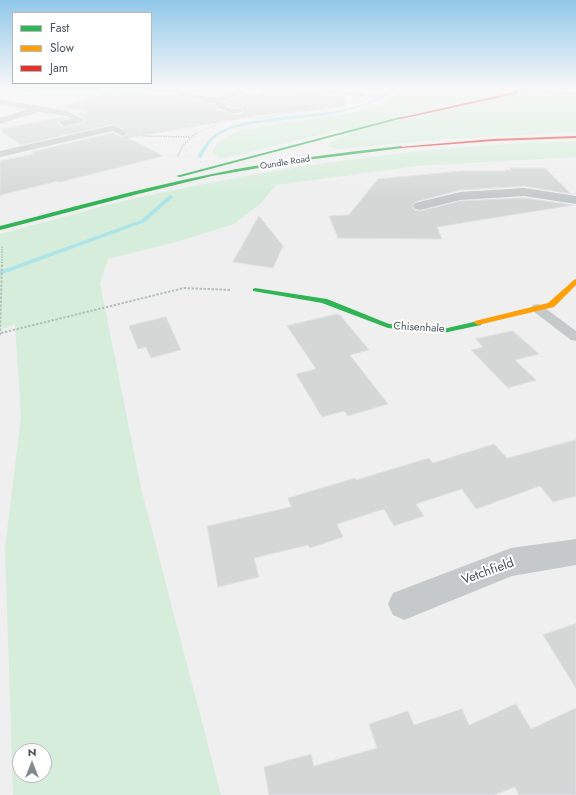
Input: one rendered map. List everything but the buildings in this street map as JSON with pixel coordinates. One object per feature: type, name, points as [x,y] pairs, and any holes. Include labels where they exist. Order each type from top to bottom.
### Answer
[{"type":"street","points":[[179,177],[370,125]]},
{"type":"street","points":[[0,154],[111,127],[123,133]]},
{"type":"street","name":"Oundle Road","points":[[0,228],[102,201],[179,177],[321,157],[426,145],[520,138],[576,136]]},
{"type":"street","points":[[420,206],[460,196],[524,192],[576,200]]},
{"type":"street","name":"Chisenhale","points":[[255,290],[324,301],[388,326],[443,331],[551,305],[576,281]]},
{"type":"street","name":"Vetchfield","points":[[404,604],[511,562],[576,552]]},
{"type":"lane","points":[[537,308],[576,337]]},
{"type":"path","points":[[179,177],[179,148],[191,137],[206,127],[219,125]]},
{"type":"path","points":[[123,133],[129,136],[191,137]]},
{"type":"path","points":[[2,244],[0,270],[2,290],[1,334],[184,288],[255,290]]},
{"type":"green space","points":[[272,125],[576,125],[576,132],[447,139],[338,149],[327,146],[333,140],[351,134],[340,130],[221,159],[212,153],[220,141],[241,130]]},
{"type":"green space","points":[[576,141],[576,157],[417,166],[276,185],[261,203],[234,224],[180,241],[108,259],[100,284],[142,492],[221,795],[13,795],[13,783],[52,783],[52,743],[12,743],[12,764],[5,548],[21,417],[15,324],[0,330],[0,234],[137,198],[246,176],[355,159],[465,147]]},
{"type":"waterway","points":[[199,157],[213,137],[227,129],[242,125]]},
{"type":"waterway","points":[[0,273],[143,221],[170,197]]},
{"type":"traffic: fast","points":[[178,176],[374,125]]},
{"type":"traffic: fast","points":[[0,228],[212,175],[306,159],[401,147]]},
{"type":"traffic: fast","points":[[255,290],[324,301],[388,326],[443,331],[478,323]]},
{"type":"traffic: slow","points":[[478,323],[551,305],[576,281]]},
{"type":"traffic: jam","points":[[401,147],[493,140],[576,137]]}]
